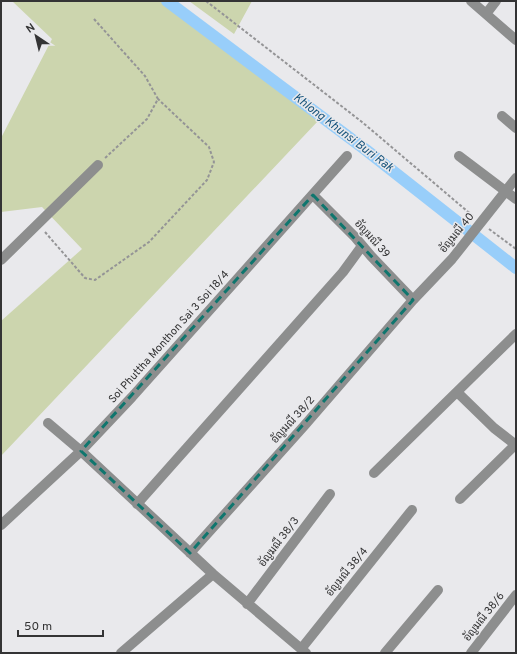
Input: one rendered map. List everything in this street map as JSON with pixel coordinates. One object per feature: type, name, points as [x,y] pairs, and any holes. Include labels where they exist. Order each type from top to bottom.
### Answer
[{"type":"street","points":[[471,1],[516,40]]},
{"type":"street","points":[[486,14],[496,1]]},
{"type":"street","points":[[502,116],[516,128]]},
{"type":"street","name":"Soi Phuttha Monthon Sai 3 Soi 18/4","points":[[1,526],[81,451],[132,397],[348,156]]},
{"type":"street","points":[[459,156],[516,199]]},
{"type":"street","points":[[1,260],[98,165]]},
{"type":"street","name":"อัญมณี 40","points":[[413,300],[452,259],[516,178]]},
{"type":"street","name":"อัญมณี 39","points":[[313,195],[355,236],[362,246],[413,300]]},
{"type":"street","points":[[137,504],[338,278],[362,246]]},
{"type":"street","name":"อัญมณี 38/2","points":[[190,553],[304,426],[413,300]]},
{"type":"street","points":[[374,473],[516,334]]},
{"type":"street","points":[[458,392],[494,428],[516,445],[460,499]]},
{"type":"street","points":[[48,423],[81,451],[213,574],[304,651]]},
{"type":"street","name":"อัญมณี 38/3","points":[[247,604],[330,494]]},
{"type":"street","name":"อัญมณี 38/4","points":[[304,651],[412,510]]},
{"type":"street","points":[[122,653],[213,574]]},
{"type":"street","points":[[385,653],[438,590]]},
{"type":"street","name":"อัญมณี 38/6","points":[[471,653],[516,595]]},
{"type":"path","points":[[206,1],[362,122],[475,218]]},
{"type":"path","points":[[38,223],[86,278],[95,280],[148,242],[207,180],[214,162],[209,148],[158,99],[146,76],[94,19]]},
{"type":"path","points":[[98,165],[147,119],[158,99]]},
{"type":"path","points":[[487,227],[516,249]]},
{"type":"highlighted area","points":[[313,195],[413,300],[190,553],[81,451]]},
{"type":"green space","points":[[12,1],[162,1],[318,121],[1,456],[1,321],[82,249],[42,207],[1,212],[1,138],[52,39]]},
{"type":"green space","points":[[189,1],[252,1],[234,34]]},
{"type":"waterway","name":"Khlong Khunsi Buri Rak","points":[[167,1],[366,150],[516,268]]}]
